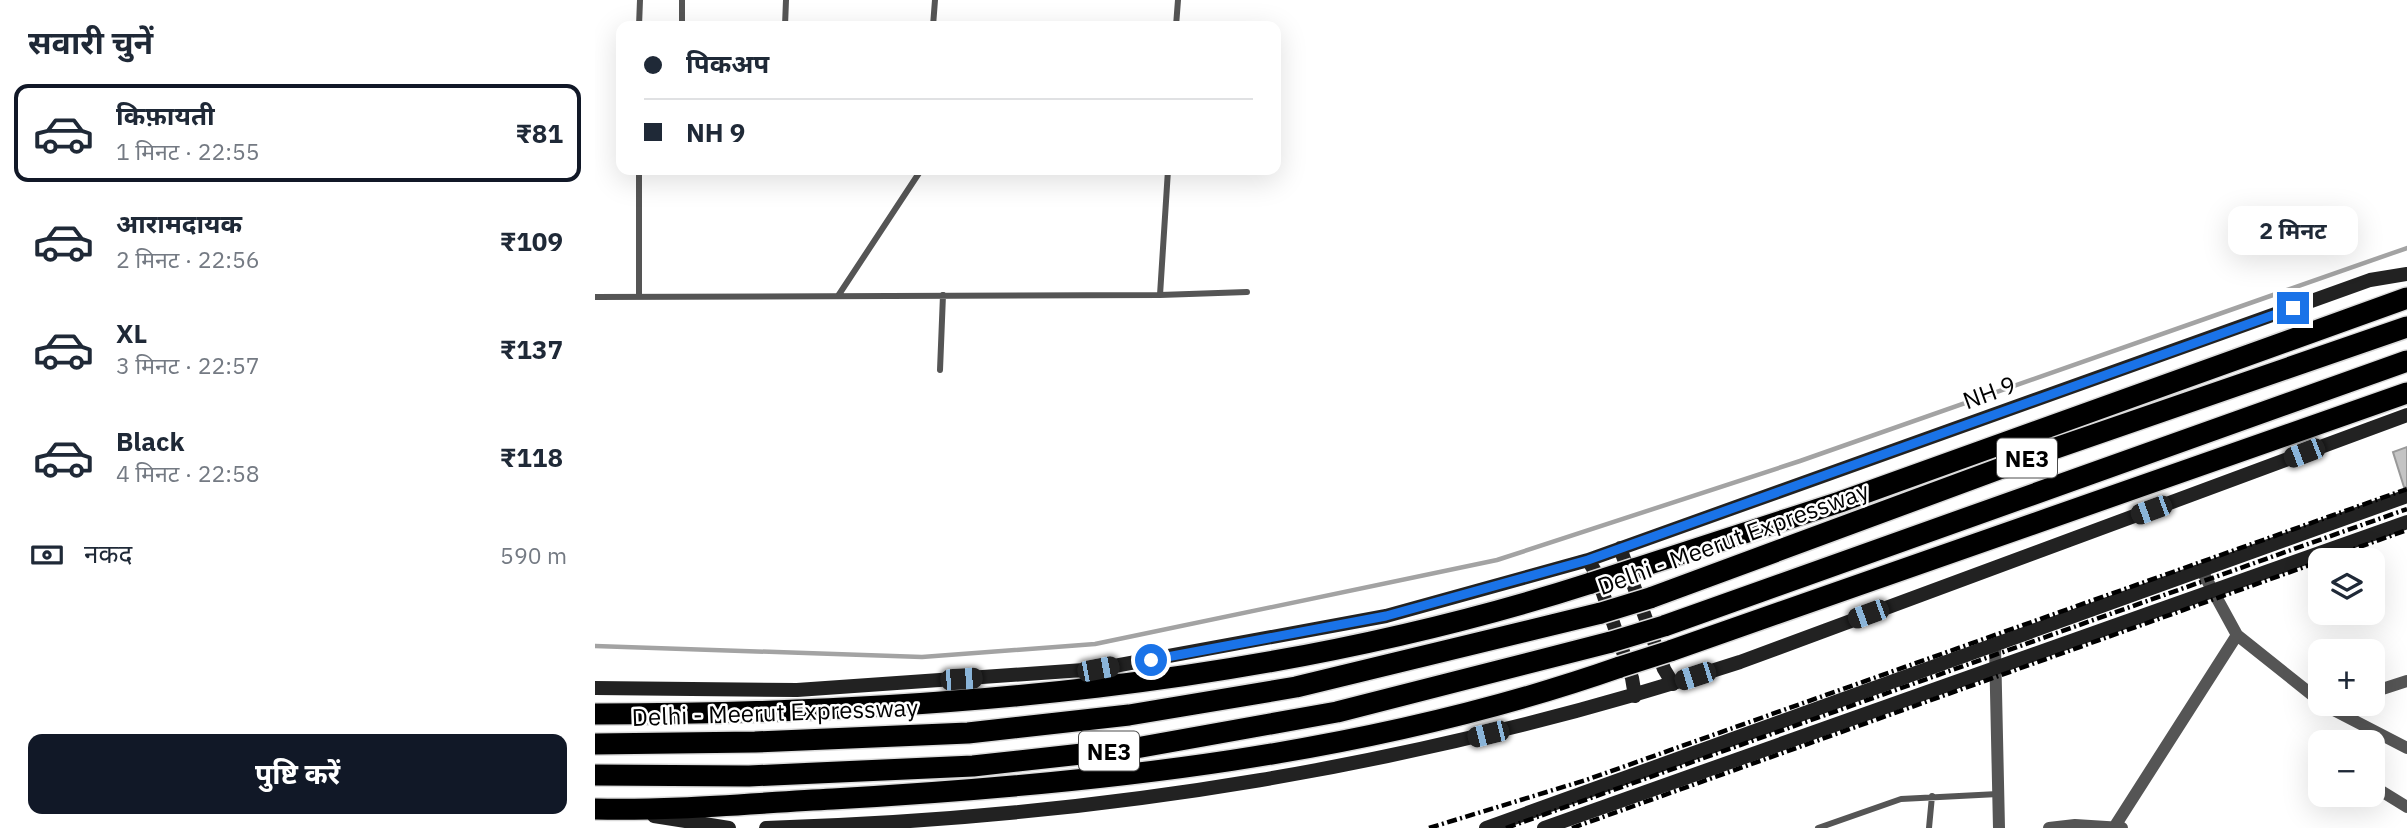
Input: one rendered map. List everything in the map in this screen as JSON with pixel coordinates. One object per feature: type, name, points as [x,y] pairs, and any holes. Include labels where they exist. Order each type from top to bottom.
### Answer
[{"type":"highway","points":[[595,714],[754,714],[1079,691],[1359,645],[1591,583],[1840,502],[2407,298]]},
{"type":"highway","name":"Delhi - Meerut Expressway","points":[[595,744],[755,742],[968,733],[1129,715],[1296,687],[1601,613],[1650,598],[2053,449],[2407,327]]},
{"type":"highway","name":"NE3","points":[[595,775],[749,776],[973,766],[1136,748],[1337,712],[1664,626],[2407,361]]},
{"type":"highway","points":[[595,809],[622,810],[981,791],[1118,777],[1257,756],[1406,727],[1565,687],[2407,393]]},
{"type":"street","name":"NH 9","points":[[595,688],[797,690],[1098,669],[1386,616],[1588,560],[2370,280],[2407,274]]},
{"type":"street","points":[[767,828],[872,825],[1023,813],[1206,790],[1415,752],[1635,696],[1753,657],[2407,415]]},
{"type":"street","points":[[1492,827],[2407,496]]},
{"type":"street","points":[[1544,828],[1996,670],[2407,522]]},
{"type":"street","points":[[1621,548],[1664,669],[1673,684]]},
{"type":"street","points":[[1588,560],[1596,573],[1632,678],[1635,696]]},
{"type":"street","points":[[2202,570],[2237,635],[2308,693]]},
{"type":"street","points":[[2049,828],[2119,827],[2237,635]]},
{"type":"street","points":[[1994,646],[1999,828]]},
{"type":"street","points":[[2385,688],[2407,681]]},
{"type":"street","points":[[2344,716],[2407,748]]},
{"type":"street","points":[[2385,793],[2407,807]]},
{"type":"street","points":[[622,810],[729,828]]},
{"type":"lane","points":[[639,21],[640,0]]},
{"type":"lane","points":[[682,0],[682,21]]},
{"type":"lane","points":[[785,21],[786,0]]},
{"type":"lane","points":[[933,21],[935,0]]},
{"type":"lane","points":[[1176,21],[1178,0]]},
{"type":"lane","points":[[639,175],[639,297]]},
{"type":"lane","points":[[838,296],[918,175]]},
{"type":"lane","points":[[1160,295],[1168,175]]},
{"type":"lane","points":[[595,297],[1160,295],[1247,292]]},
{"type":"lane","points":[[940,370],[943,295]]},
{"type":"lane","points":[[1818,828],[1874,807],[1931,796],[1998,794]]},
{"type":"lane","points":[[1929,828],[1931,796]]},
{"type":"building","points":[[2407,447],[2407,487],[2404,487],[2393,452]]},
{"type":"waterway","points":[[595,646],[922,657],[1095,644],[1497,560],[1800,461],[2407,248]]},
{"type":"railway","points":[[1429,828],[1586,780],[2407,489]]},
{"type":"railway","points":[[1506,828],[2407,509]]},
{"type":"railway","points":[[2357,548],[2407,530]]},
{"type":"railway","points":[[1572,828],[2308,566]]},
{"type":"route","points":[[1151,660],[1386,616],[1588,560],[2293,308]]}]
